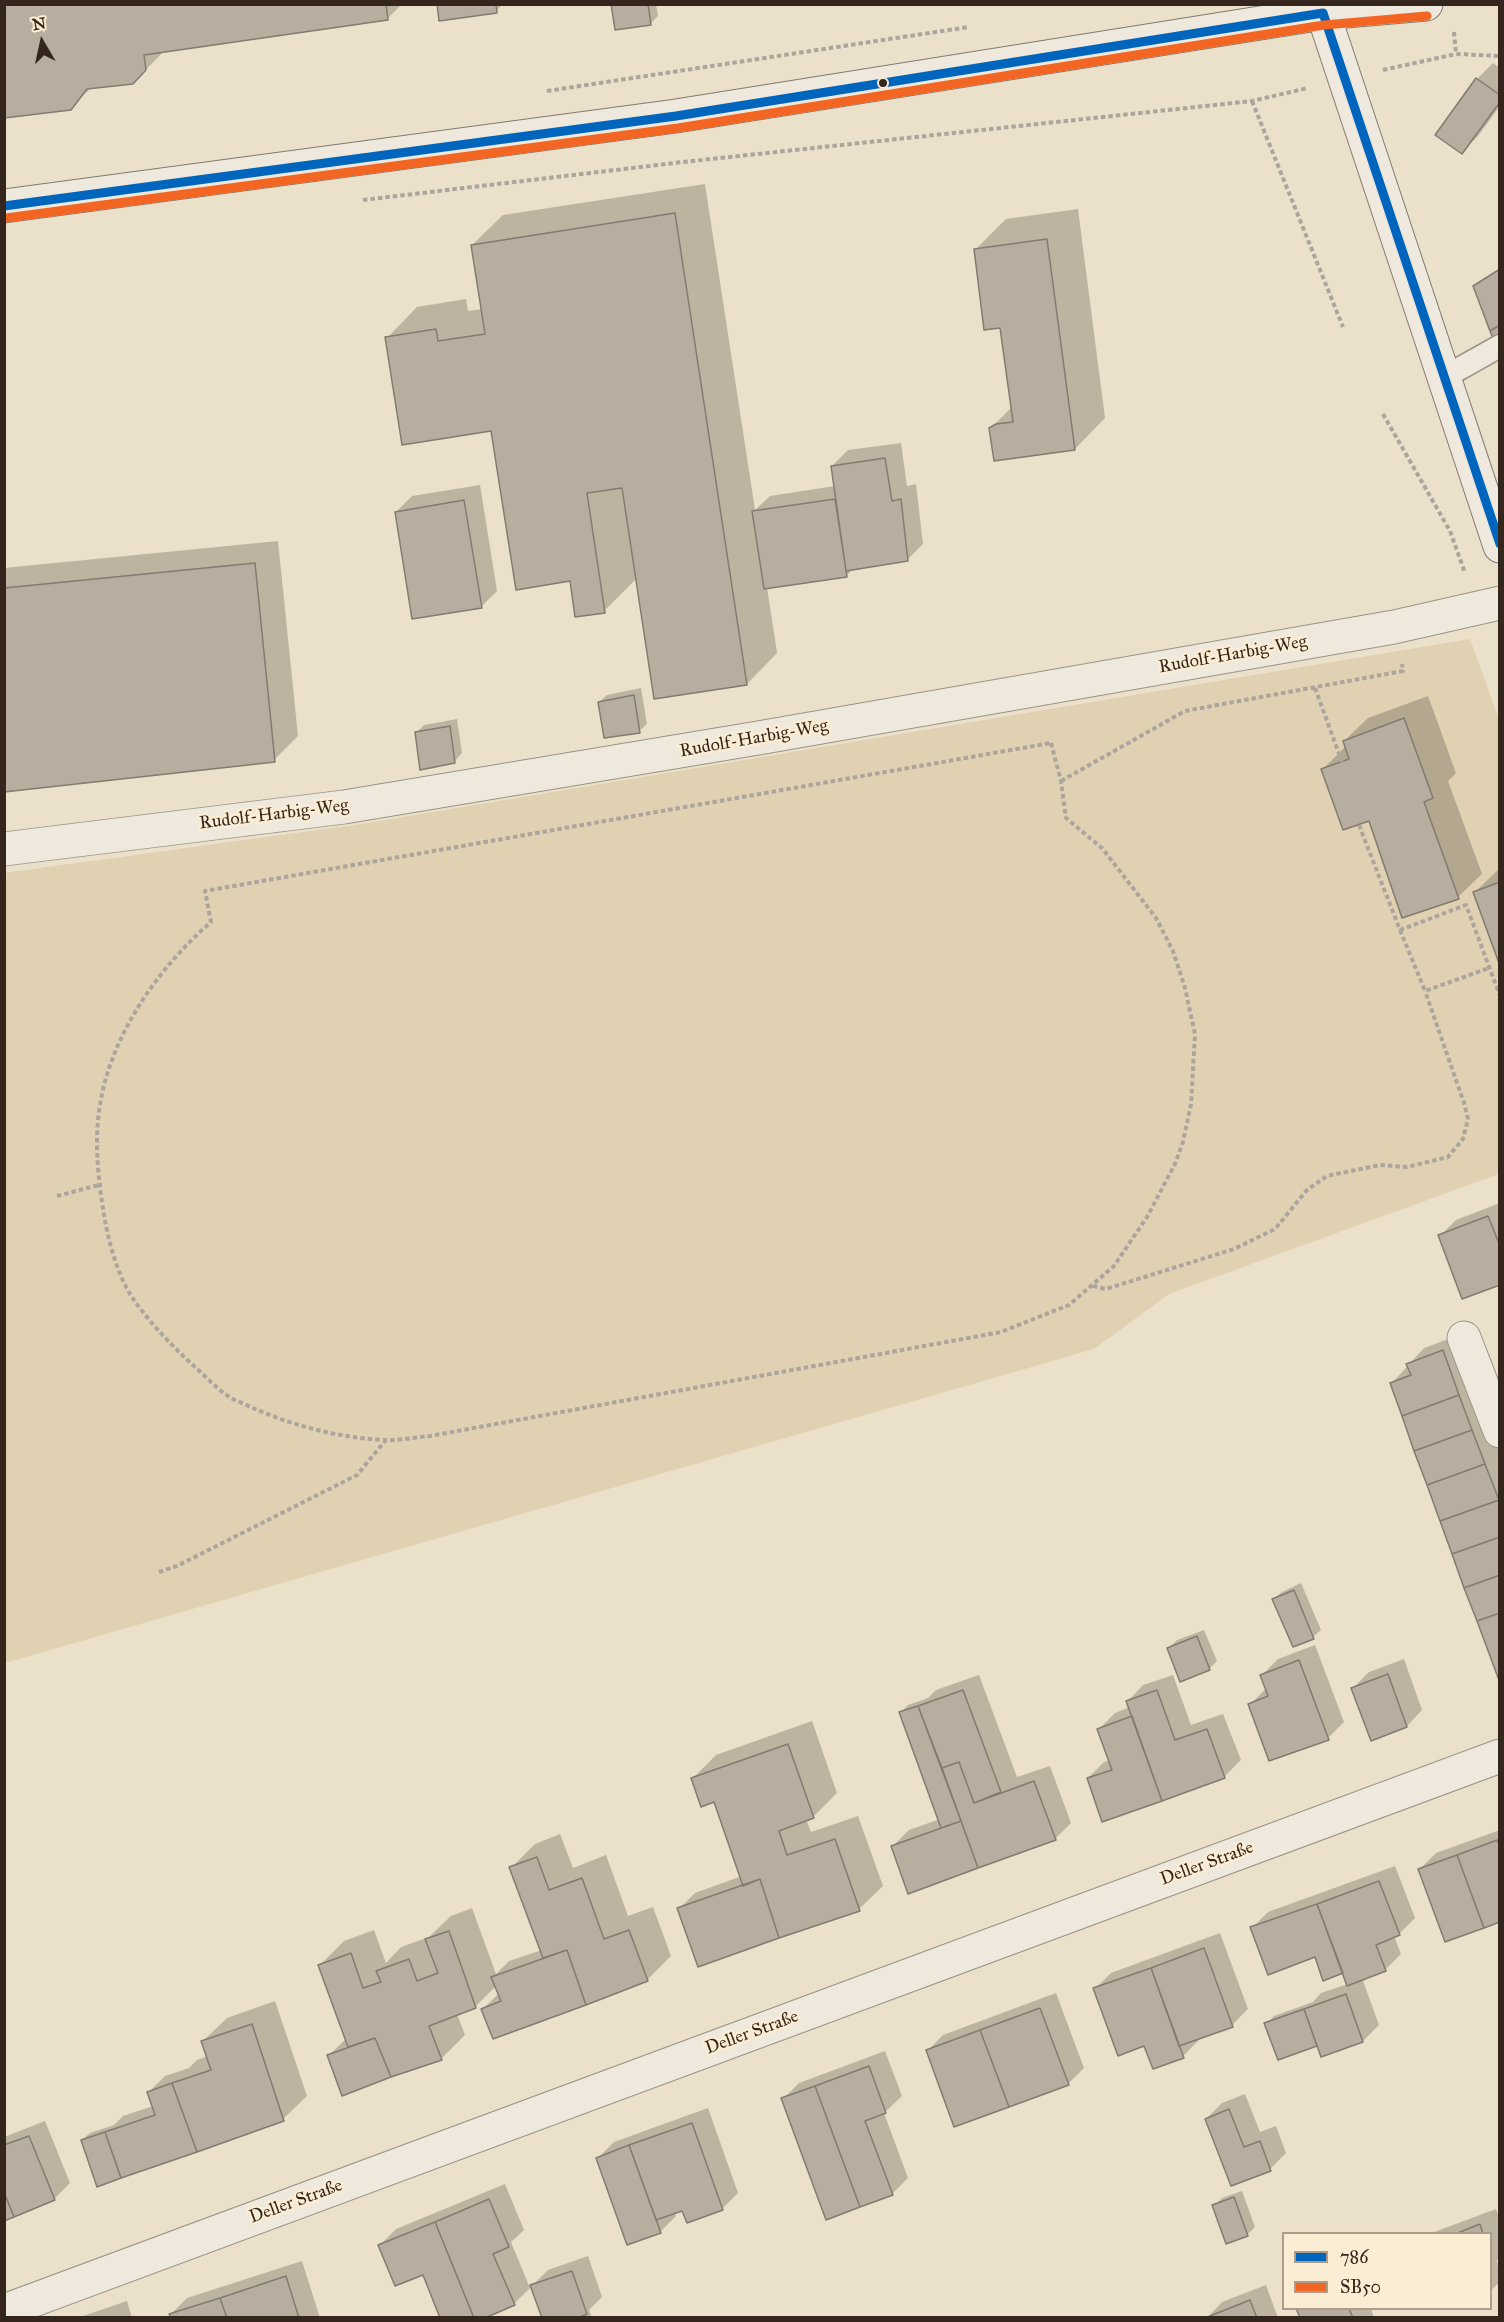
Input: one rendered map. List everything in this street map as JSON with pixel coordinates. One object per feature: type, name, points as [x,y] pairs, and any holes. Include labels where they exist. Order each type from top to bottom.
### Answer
[{"type":"street","points":[[4,206],[676,116],[1322,9],[1426,4]]},
{"type":"street","points":[[1322,9],[1500,546]]},
{"type":"street","name":"Rudolf-Harbig-Weg","points":[[4,849],[344,807],[764,738],[1394,627],[1489,606]]},
{"type":"street","points":[[1464,1338],[1500,1431]]},
{"type":"street","name":"Deller Straße","points":[[4,2311],[1500,1756]]},
{"type":"lane","points":[[1443,378],[1500,346]]},
{"type":"path","points":[[536,92],[974,26]]},
{"type":"path","points":[[362,201],[684,162],[1252,101],[1456,54],[1500,56]]},
{"type":"path","points":[[1252,101],[1343,327]]},
{"type":"path","points":[[1383,414],[1450,531],[1489,606]]},
{"type":"path","points":[[1061,781],[1185,711],[1403,671],[1394,627]]},
{"type":"path","points":[[1315,688],[1342,762]]},
{"type":"path","points":[[1051,743],[1061,781],[1066,818],[1102,848],[1156,918],[1173,951],[1185,988],[1195,1034],[1191,1104],[1183,1142],[1174,1164],[1147,1217],[1114,1266],[1069,1305],[1001,1332],[430,1436],[385,1440],[323,1432],[269,1415],[228,1396],[175,1349],[135,1302],[123,1279],[105,1221],[99,1185],[97,1148],[99,1113],[114,1055],[142,1001],[171,962],[211,922],[205,891],[1051,743]]},
{"type":"path","points":[[1093,1286],[1106,1289],[1234,1249],[1275,1229],[1307,1190],[1327,1176],[1380,1165],[1407,1167],[1448,1157],[1463,1139],[1468,1119],[1425,991],[1359,825]]},
{"type":"path","points":[[1400,930],[1466,905],[1500,996]]},
{"type":"path","points":[[1425,991],[1489,968]]},
{"type":"path","points":[[57,1196],[99,1185]]},
{"type":"path","points":[[159,1572],[177,1566],[357,1475],[385,1440]]},
{"type":"shaded area","points":[[1470,639],[1499,719],[1499,1174],[1169,1294],[1094,1349],[5,1663],[4,873],[361,824]]},
{"type":"building","points":[[4,4],[386,4],[388,20],[144,55],[146,70],[133,84],[87,89],[71,110],[4,118]]},
{"type":"building","points":[[437,4],[496,4],[497,13],[439,21]]},
{"type":"building","points":[[611,4],[648,4],[651,25],[615,30]]},
{"type":"building","points":[[1476,78],[1500,95],[1500,102],[1462,154],[1435,135]]},
{"type":"building","points":[[675,213],[747,685],[654,699],[622,488],[587,493],[605,613],[575,617],[570,581],[516,590],[491,431],[402,445],[385,337],[436,329],[438,341],[485,334],[471,245]]},
{"type":"building","points":[[1047,239],[1075,450],[994,461],[989,428],[996,424],[1013,422],[1000,328],[984,330],[974,249]]},
{"type":"building","points":[[1500,269],[1500,325],[1490,331],[1473,286]]},
{"type":"building","points":[[1500,325],[1500,356],[1490,331]]},
{"type":"building","points":[[885,458],[892,501],[901,499],[908,561],[846,571],[831,466]]},
{"type":"building","points":[[835,499],[847,577],[764,589],[752,511]]},
{"type":"building","points":[[464,500],[482,608],[412,619],[395,512]]},
{"type":"building","points":[[255,563],[275,762],[4,792],[4,588]]},
{"type":"building","points":[[634,695],[640,733],[604,738],[598,702]]},
{"type":"building","points":[[1404,718],[1433,798],[1424,802],[1459,899],[1402,918],[1369,821],[1343,830],[1321,769],[1349,759],[1343,741]]},
{"type":"building","points":[[450,726],[455,763],[420,770],[415,732]]},
{"type":"building","points":[[1500,882],[1500,966],[1473,892]]},
{"type":"building","points":[[1488,1216],[1500,1246],[1500,1285],[1462,1299],[1438,1235]]},
{"type":"building","points":[[1443,1350],[1459,1395],[1402,1416],[1390,1383],[1411,1375],[1406,1364]]},
{"type":"building","points":[[1459,1395],[1472,1430],[1414,1451],[1402,1416]]},
{"type":"building","points":[[1472,1430],[1485,1464],[1427,1485],[1414,1451]]},
{"type":"building","points":[[1485,1464],[1499,1500],[1440,1521],[1427,1485]]},
{"type":"building","points":[[1499,1500],[1500,1537],[1452,1554],[1440,1521]]},
{"type":"building","points":[[1500,1537],[1500,1575],[1464,1588],[1452,1554]]},
{"type":"building","points":[[1500,1575],[1500,1613],[1477,1621],[1464,1588]]},
{"type":"building","points":[[1294,1590],[1314,1639],[1293,1647],[1272,1599]]},
{"type":"building","points":[[1500,1613],[1500,1683],[1477,1621]]},
{"type":"building","points":[[1197,1636],[1210,1670],[1180,1682],[1167,1648]]},
{"type":"building","points":[[1299,1660],[1329,1740],[1269,1761],[1248,1704],[1268,1696],[1260,1675]]},
{"type":"building","points":[[1388,1674],[1407,1727],[1371,1741],[1351,1688]]},
{"type":"building","points":[[963,1690],[1001,1792],[974,1803],[959,1762],[942,1768],[918,1706]]},
{"type":"building","points":[[1157,1690],[1175,1740],[1207,1729],[1225,1778],[1162,1801],[1126,1701]]},
{"type":"building","points":[[918,1706],[961,1821],[941,1828],[899,1712]]},
{"type":"building","points":[[1132,1716],[1162,1801],[1102,1822],[1087,1778],[1112,1770],[1097,1729]]},
{"type":"building","points":[[788,1744],[814,1818],[779,1831],[787,1855],[835,1839],[860,1911],[779,1938],[760,1879],[743,1886],[714,1802],[701,1807],[691,1778]]},
{"type":"building","points":[[959,1762],[974,1803],[1034,1781],[1056,1840],[978,1868],[942,1768]]},
{"type":"building","points":[[961,1821],[978,1868],[908,1894],[891,1846]]},
{"type":"building","points":[[1497,1840],[1500,1847],[1500,1922],[1484,1928],[1457,1855]]},
{"type":"building","points":[[1457,1855],[1484,1928],[1445,1942],[1418,1869]]},
{"type":"building","points":[[537,1857],[549,1890],[582,1878],[604,1939],[629,1930],[648,1981],[586,2005],[567,1950],[543,1958],[509,1867]]},
{"type":"building","points":[[760,1879],[779,1938],[698,1967],[677,1908]]},
{"type":"building","points":[[1379,1881],[1400,1935],[1376,1945],[1386,1971],[1347,1986],[1317,1904]]},
{"type":"building","points":[[1317,1904],[1343,1973],[1323,1981],[1315,1957],[1268,1975],[1250,1927]]},
{"type":"building","points":[[449,1931],[476,2008],[429,2026],[442,2060],[391,2077],[375,2038],[348,2047],[318,1965],[351,1953],[363,1988],[381,1982],[376,1971],[409,1959],[417,1981],[438,1973],[425,1939]]},
{"type":"building","points":[[1204,1948],[1233,2027],[1179,2046],[1151,1968]]},
{"type":"building","points":[[567,1950],[586,2005],[493,2039],[481,2009],[501,2001],[491,1977]]},
{"type":"building","points":[[1151,1968],[1184,2058],[1153,2069],[1144,2046],[1118,2056],[1093,1988]]},
{"type":"building","points":[[1346,1994],[1363,2042],[1321,2057],[1304,2009]]},
{"type":"building","points":[[1040,2008],[1069,2085],[1009,2107],[980,2030]]},
{"type":"building","points":[[1304,2009],[1317,2046],[1278,2060],[1264,2023]]},
{"type":"building","points":[[252,2024],[284,2121],[197,2152],[172,2083],[211,2070],[201,2041]]},
{"type":"building","points":[[980,2030],[1009,2107],[954,2127],[926,2050]]},
{"type":"building","points":[[375,2038],[391,2077],[342,2096],[327,2055]]},
{"type":"building","points":[[869,2066],[886,2113],[865,2121],[893,2195],[860,2207],[815,2086]]},
{"type":"building","points":[[172,2083],[197,2152],[121,2178],[105,2132],[155,2115],[147,2092]]},
{"type":"building","points":[[815,2086],[860,2207],[826,2220],[781,2098]]},
{"type":"building","points":[[1229,2109],[1244,2147],[1260,2141],[1271,2171],[1231,2186],[1205,2119]]},
{"type":"building","points":[[692,2123],[723,2210],[687,2223],[682,2211],[656,2220],[629,2145]]},
{"type":"building","points":[[105,2132],[121,2178],[97,2187],[81,2140]]},
{"type":"building","points":[[29,2136],[55,2200],[14,2217],[4,2192],[4,2145]]},
{"type":"building","points":[[629,2145],[661,2233],[627,2245],[596,2158]]},
{"type":"building","points":[[4,2192],[14,2217],[4,2221]]},
{"type":"building","points":[[1234,2197],[1248,2236],[1226,2244],[1212,2205]]},
{"type":"building","points":[[489,2199],[509,2247],[493,2254],[515,2305],[485,2318],[474,2318],[435,2222]]},
{"type":"building","points":[[435,2222],[474,2318],[440,2318],[423,2275],[395,2286],[378,2245]]},
{"type":"building","points":[[1480,2224],[1482,2232],[1460,2232]]},
{"type":"building","points":[[572,2271],[587,2314],[578,2318],[542,2318],[530,2285]]},
{"type":"building","points":[[286,2276],[299,2318],[227,2318],[220,2298]]},
{"type":"building","points":[[220,2298],[227,2318],[171,2318],[169,2314]]},
{"type":"building","points":[[1250,2300],[1257,2318],[1205,2318]]},
{"type":"building","points":[[1297,2310],[1350,2310],[1353,2318],[1300,2318]]},
{"type":"transit line","name":"786","points":[[1323,13],[1500,544]]},
{"type":"transit line","name":"786","points":[[4,206],[676,116],[1323,13]]},
{"type":"transit line","name":"SB50","points":[[6,218],[678,128],[1324,25],[1427,16]]}]
